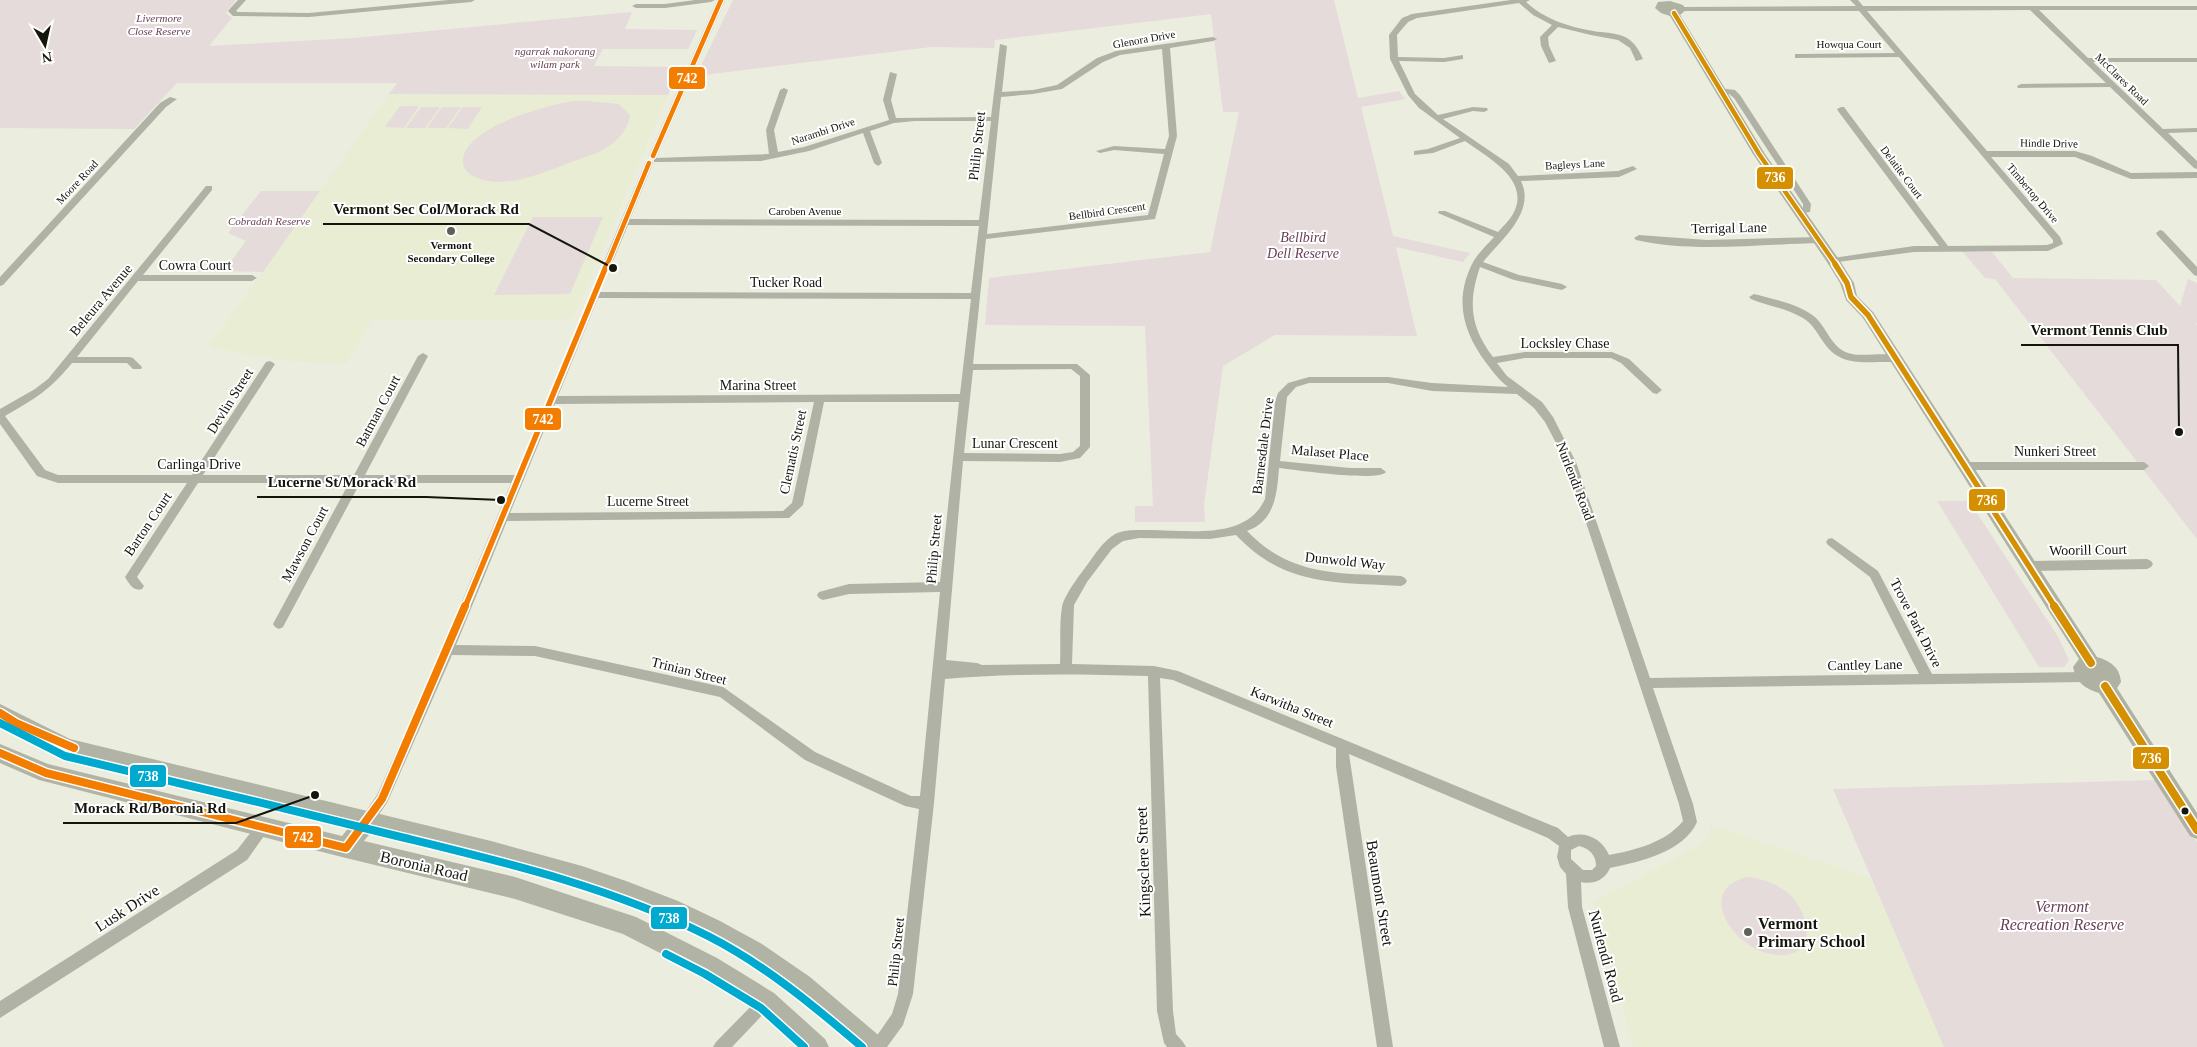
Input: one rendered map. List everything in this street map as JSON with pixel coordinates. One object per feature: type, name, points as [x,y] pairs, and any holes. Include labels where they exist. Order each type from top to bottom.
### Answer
[{"type":"main road","points":[[1665,2],[1660,5],[1660,8],[1677,11],[1759,154],[1820,240],[1849,286],[1851,297],[1866,312],[2030,566],[2088,670],[2101,666],[2112,676],[2112,682],[2105,686],[2197,830]]},
{"type":"main road","name":"Boronia Road","points":[[0,713],[16,723],[67,747],[546,864],[639,894],[695,920],[754,952],[797,981],[876,1047]]},
{"type":"main road","name":"Boronia Road","points":[[0,753],[46,773],[515,888],[628,925],[709,966],[766,1000],[817,1047]]},
{"type":"main road","points":[[264,826],[283,800]]},
{"type":"main road","points":[[346,848],[367,820]]},
{"type":"street","points":[[242,0],[232,11],[234,13],[242,15],[309,15],[471,0]]},
{"type":"street","points":[[636,6],[665,6],[711,0]]},
{"type":"street","points":[[367,820],[382,799],[448,650],[595,295],[721,0]]},
{"type":"street","points":[[1517,179],[1494,156],[1422,106],[1403,82],[1394,59],[1393,35],[1405,20],[1426,13],[1524,0],[1533,13],[1558,23],[1589,32],[1614,36],[1630,43],[1639,59]]},
{"type":"street","points":[[1763,0],[1769,8]]},
{"type":"street","name":"Timbertop Drive","points":[[1833,261],[1914,249],[2048,248],[2058,244],[2057,240],[1854,0]]},
{"type":"street","points":[[1962,0],[1969,8]]},
{"type":"street","points":[[2070,0],[2078,8]]},
{"type":"street","points":[[2177,0],[2187,8]]},
{"type":"street","points":[[1677,11],[1769,8],[2197,8]]},
{"type":"street","name":"McClares Road","points":[[2032,8],[2197,166]]},
{"type":"street","points":[[1552,61],[1545,46],[1544,37],[1558,23]]},
{"type":"street","name":"Glenora Drive","points":[[998,95],[1059,87],[1109,56],[1213,39]]},
{"type":"street","name":"Philip Street","points":[[876,1047],[894,1028],[905,1005],[940,669],[952,512],[960,456],[964,398],[1003,46]]},
{"type":"street","name":"Bellbird Crescent","points":[[983,237],[1152,217],[1173,136],[1166,46]]},
{"type":"street","name":"Howqua Court","points":[[1798,56],[1899,55]]},
{"type":"street","points":[[1394,59],[1444,60],[1460,57]]},
{"type":"street","points":[[2087,60],[2197,60]]},
{"type":"street","points":[[893,74],[887,100],[893,122]]},
{"type":"street","points":[[2021,86],[2112,85]]},
{"type":"street","points":[[774,156],[770,130],[784,90]]},
{"type":"street","name":"Moore Road","points":[[0,282],[163,105],[173,99]]},
{"type":"street","points":[[1437,118],[1473,109],[1484,110]]},
{"type":"street","name":"Delatite Court","points":[[1840,109],[1944,248]]},
{"type":"street","name":"Narambi Drive","points":[[653,159],[745,159],[774,156],[806,149],[865,129],[893,122],[914,119],[995,119]]},
{"type":"street","points":[[865,129],[878,163]]},
{"type":"street","points":[[2160,130],[2197,130]]},
{"type":"street","points":[[1417,153],[1430,151],[1466,138]]},
{"type":"street","points":[[1100,151],[1114,148],[1169,152]]},
{"type":"street","name":"Hindle Drive","points":[[1985,154],[2075,154],[2082,155],[2122,174],[2131,176],[2197,175]]},
{"type":"street","name":"Bagleys Lane","points":[[1517,179],[1619,174],[1633,169]]},
{"type":"street","name":"Nurlendi Road","points":[[1517,179],[1521,188],[1521,206],[1517,215],[1476,263],[1468,288],[1467,310],[1472,332],[1481,349],[1503,378],[1538,405],[1549,420],[1571,462],[1686,804],[1690,822],[1680,835],[1642,855],[1604,863]]},
{"type":"street","name":"Beleura Avenue","points":[[0,415],[39,392],[52,381],[209,188]]},
{"type":"street","points":[[1442,213],[1500,236]]},
{"type":"street","name":"Caroben Avenue","points":[[626,222],[984,223]]},
{"type":"street","points":[[2160,233],[2197,273]]},
{"type":"street","name":"Terrigal Lane","points":[[1639,238],[1666,242],[1734,244],[1820,240]]},
{"type":"street","points":[[1476,263],[1517,278],[1562,286]]},
{"type":"street","name":"Cowra Court","points":[[137,278],[252,278]]},
{"type":"street","name":"Tucker Road","points":[[595,295],[976,296]]},
{"type":"street","points":[[1754,297],[1806,316],[1816,324],[1833,349],[1843,355],[1858,358],[1895,358]]},
{"type":"street","name":"Locksley Chase","points":[[1493,364],[1525,355],[1612,355],[1625,361],[1657,390]]},
{"type":"street","name":"Batman Court","points":[[357,479],[423,356]]},
{"type":"street","points":[[69,360],[129,360],[138,367]]},
{"type":"street","name":"Devlin Street","points":[[197,479],[270,364]]},
{"type":"street","points":[[1473,390],[1490,386],[1494,377],[1493,364]]},
{"type":"street","name":"Lunar Crescent","points":[[960,456],[1060,458],[1076,455],[1085,447],[1085,375],[1073,366],[968,367]]},
{"type":"street","name":"Barnesdale Drive","points":[[1066,669],[1068,605],[1083,579],[1108,546],[1120,538],[1139,534],[1221,535],[1239,530],[1257,520],[1269,507],[1276,464],[1280,402],[1287,389],[1299,381],[1321,379],[1388,380],[1432,387],[1519,391]]},
{"type":"street","name":"Clematis Street","points":[[792,511],[797,506],[820,398]]},
{"type":"street","name":"Marina Street","points":[[551,400],[964,398]]},
{"type":"street","name":"Carlinga Drive","points":[[0,415],[41,473],[58,479],[518,479]]},
{"type":"street","name":"Malaset Place","points":[[1276,464],[1350,472],[1381,472]]},
{"type":"street","name":"Nunkeri Street","points":[[1966,466],[2144,466]]},
{"type":"street","name":"Barton Court","points":[[138,586],[131,577],[197,479]]},
{"type":"street","name":"Mawson Court","points":[[279,624],[357,479]]},
{"type":"street","name":"Lucerne Street","points":[[502,517],[774,516],[785,515],[792,511]]},
{"type":"street","name":"Dunwold Way","points":[[1239,530],[1262,553],[1278,564],[1300,572],[1320,576],[1402,581]]},
{"type":"street","name":"Trove Park Drive","points":[[1832,542],[1874,574],[1928,680]]},
{"type":"street","name":"Woorill Court","points":[[2030,566],[2147,564]]},
{"type":"street","points":[[823,595],[849,589],[946,587]]},
{"type":"street","name":"Trinian Street","points":[[448,650],[536,651],[723,692],[810,756],[910,802],[926,803]]},
{"type":"street","name":"Karwitha Street","points":[[940,669],[1154,671],[1174,675],[1553,833],[1568,844]]},
{"type":"street","name":"Cantley Lane","points":[[1646,683],[1928,680],[2088,670]]},
{"type":"street","name":"Kingsclere Street","points":[[1154,671],[1165,1011],[1169,1038],[1178,1047]]},
{"type":"street","name":"Beaumont Street","points":[[1342,744],[1343,767],[1385,1047]]},
{"type":"street","name":"Lusk Drive","points":[[0,1010],[242,855],[264,826]]},
{"type":"street","points":[[1580,840],[1593,844],[1602,855],[1604,863],[1599,875],[1586,878],[1573,872],[1565,862],[1563,855],[1568,844],[1580,840]]},
{"type":"street","name":"Nurlendi Road","points":[[1573,872],[1575,906],[1612,1047]]},
{"type":"street","points":[[721,1047],[766,1000]]},
{"type":"shaded area","name":"Vermont Secondary College","points":[[389,94],[668,95],[573,319],[373,319],[346,364],[285,361],[209,347]]},
{"type":"shaded area","name":"Vermont Primary School","points":[[1709,824],[1871,878],[1944,1047],[1634,1047],[1594,902],[1702,844],[1711,836]]},
{"type":"green space","points":[[0,0],[236,0],[226,13],[232,18],[209,46],[354,38],[632,12],[625,29],[697,30],[688,49],[603,49],[594,66],[680,67],[668,95],[389,94],[397,83],[177,83],[134,129],[0,128]]},
{"type":"green space","name":"Bellbird Dell Reserve","points":[[733,0],[1334,0],[1358,98],[1399,91],[1405,99],[1361,107],[1393,236],[1470,253],[1463,262],[1396,247],[1417,336],[1275,335],[1223,366],[1204,505],[1205,522],[1135,522],[1135,506],[1153,506],[1145,326],[985,325],[989,278],[1210,252],[1239,112],[1223,112],[1211,14],[995,40],[994,48],[931,47],[696,76]]},
{"type":"green space","points":[[573,101],[619,104],[630,115],[623,133],[609,146],[592,155],[551,170],[512,181],[487,181],[472,176],[465,168],[463,160],[467,148],[477,137],[492,128],[527,113]]},
{"type":"green space","points":[[400,106],[419,106],[404,128],[385,127]]},
{"type":"green space","points":[[421,107],[440,107],[425,128],[406,128]]},
{"type":"green space","points":[[442,107],[461,107],[446,128],[427,128]]},
{"type":"green space","points":[[463,107],[482,107],[468,129],[448,128]]},
{"type":"green space","name":"Cobradah Reserve","points":[[261,191],[320,191],[263,272],[224,271],[246,241],[228,233]]},
{"type":"green space","points":[[533,217],[603,217],[570,294],[494,295]]},
{"type":"green space","points":[[1962,251],[1992,252],[2013,278],[2156,280],[2180,306],[2188,279],[2197,283],[2197,323],[2195,323],[2197,325],[2197,539],[1995,279],[1985,278]]},
{"type":"green space","points":[[1937,501],[1969,501],[2057,635],[2069,660],[2064,667],[2039,667]]},
{"type":"green space","name":"Vermont Recreation Reserve","points":[[2158,780],[2197,842],[2197,1047],[1944,1047],[1833,789]]},
{"type":"green space","points":[[1748,877],[1764,880],[1778,886],[1794,899],[1800,908],[1804,917],[1806,937],[1803,946],[1796,952],[1785,955],[1768,954],[1752,947],[1738,936],[1728,923],[1722,909],[1723,895],[1731,884]]},
{"type":"transit line","name":"742","points":[[653,156],[721,0]]},
{"type":"transit line","name":"736","points":[[1674,13],[1759,154],[1833,261],[1847,283],[1851,297],[1868,315],[2091,663]]},
{"type":"transit line","name":"742","points":[[0,753],[46,773],[346,848],[382,799],[435,679],[649,163]]},
{"type":"transit line","name":"736","points":[[2105,686],[2197,830]]},
{"type":"transit line","name":"742","points":[[0,713],[16,723],[74,748]]},
{"type":"transit line","name":"738","points":[[0,723],[65,756],[491,860],[602,892],[638,905],[729,947],[769,973],[862,1047]]},
{"type":"transit line","name":"738","points":[[666,954],[705,974],[761,1008],[804,1047]]},
{"type":"place","name":"Vermont Secondary College","points":[[451,231]]},
{"type":"place","name":"Vermont Sec Col/Morack Rd","points":[[613,268]]},
{"type":"place","name":"Vermont Tennis Club","points":[[2179,432]]},
{"type":"place","name":"Lucerne St/Morack Rd","points":[[501,500]]},
{"type":"place","name":"Morack Rd/Boronia Rd","points":[[315,795]]},
{"type":"place","name":"Vermont Primary School","points":[[1748,932]]},
{"type":"park label","name":"Livermore Close Reserve","points":[[159,24]]},
{"type":"park label","name":"ngarrak nakorang wilam park","points":[[555,57]]}]
